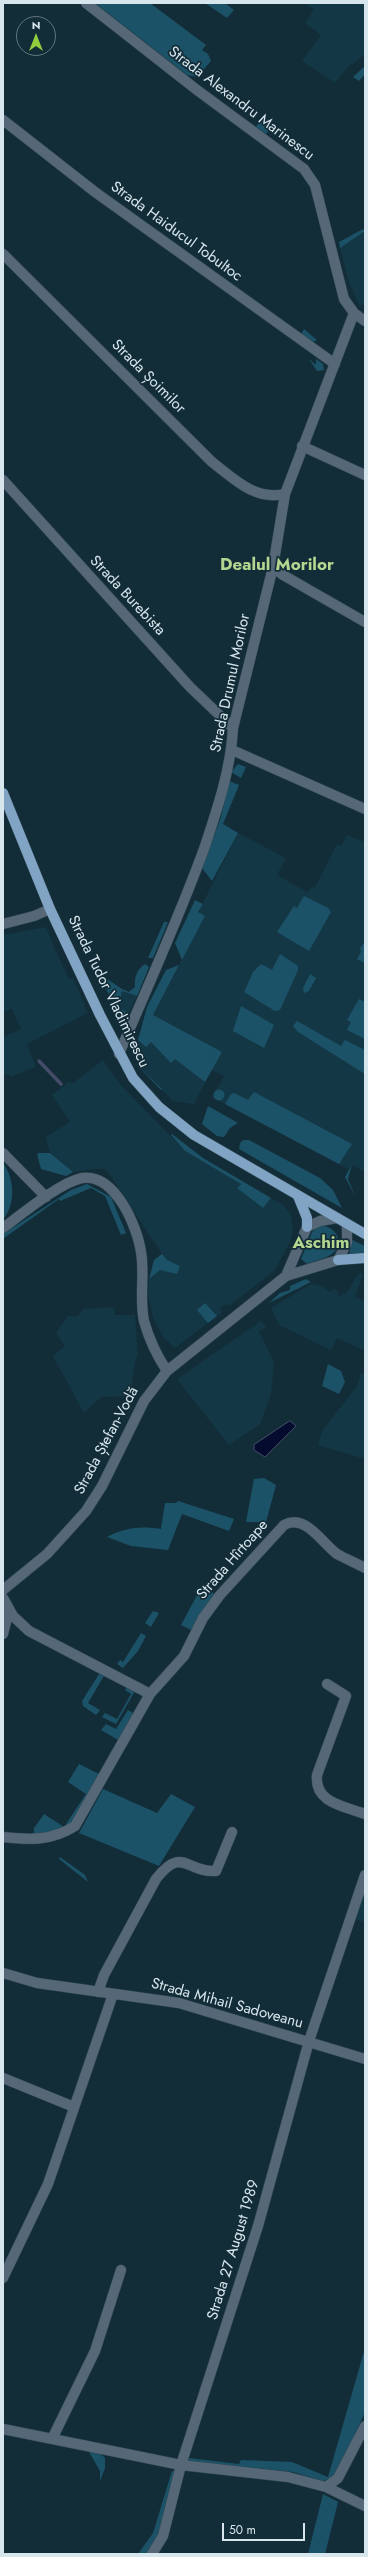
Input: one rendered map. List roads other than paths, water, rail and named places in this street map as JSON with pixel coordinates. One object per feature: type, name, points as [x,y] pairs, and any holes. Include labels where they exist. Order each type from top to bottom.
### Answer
[{"type":"main road","name":"Strada Tudor Vladimirescu","points":[[3,793],[50,909],[119,1054],[133,1078],[147,1095],[177,1122],[206,1142],[365,1234]]},
{"type":"main road","points":[[298,1196],[305,1212],[307,1227]]},
{"type":"main road","points":[[338,1260],[365,1258]]},
{"type":"street","name":"Strada Alexandru Marinescu","points":[[86,3],[197,90],[304,169],[315,185],[344,299],[354,313],[365,321]]},
{"type":"street","name":"Strada Haiducul Tobultoc","points":[[3,120],[89,187],[335,364]]},
{"type":"street","name":"Strada Șoimilor","points":[[3,254],[212,462],[247,488],[260,494],[272,496],[285,494]]},
{"type":"street","name":"Strada Drumul Morilor","points":[[119,1054],[191,884],[213,821],[232,750],[233,728],[273,567],[285,494],[302,446],[354,313]]},
{"type":"street","points":[[302,446],[365,475]]},
{"type":"street","name":"Strada Burebista","points":[[3,480],[190,687],[233,728]]},
{"type":"street","points":[[273,567],[282,575],[365,622]]},
{"type":"street","points":[[232,750],[365,809]]},
{"type":"street","points":[[3,924],[34,916],[50,909]]},
{"type":"street","points":[[3,1153],[46,1197]]},
{"type":"street","points":[[3,1228],[46,1197],[81,1178],[90,1178],[108,1185],[115,1193],[140,1242],[144,1321],[155,1350],[167,1371]]},
{"type":"street","points":[[307,1227],[320,1221],[337,1218]]},
{"type":"street","points":[[338,1260],[347,1243],[347,1224]]},
{"type":"street","name":"Strada Ștefan-Vodă","points":[[286,1276],[307,1227]]},
{"type":"street","name":"Strada Ștefan-Vodă","points":[[3,1590],[47,1554],[86,1511],[102,1486],[144,1401],[167,1371],[286,1276],[338,1260]]},
{"type":"street","name":"Strada Hîrtoape","points":[[3,1837],[26,1840],[43,1839],[55,1837],[75,1826],[150,1694],[184,1656],[203,1618],[220,1595],[284,1525],[295,1522],[304,1525],[338,1554],[365,1568]]},
{"type":"street","points":[[3,1598],[8,1610],[29,1631],[150,1694]]},
{"type":"street","points":[[3,1634],[8,1610]]},
{"type":"street","points":[[327,1684],[346,1696],[316,1775],[316,1786],[324,1798],[365,1814]]},
{"type":"street","points":[[98,1992],[104,1975],[156,1879],[165,1868],[171,1863],[179,1862],[209,1872],[216,1871],[232,1832]]},
{"type":"street","name":"Strada 27 August 1989","points":[[152,2554],[163,2536],[181,2465],[258,2226],[309,2041],[365,1875]]},
{"type":"street","name":"Strada Mihail Sadoveanu","points":[[3,1973],[37,1983],[179,2004],[309,2041]]},
{"type":"street","points":[[3,2278],[48,2184],[113,1994]]},
{"type":"street","points":[[309,2041],[365,2059]]},
{"type":"street","points":[[3,2078],[74,2107]]},
{"type":"street","points":[[53,2437],[95,2351],[121,2270]]},
{"type":"street","points":[[326,2487],[338,2478],[365,2426]]},
{"type":"street","points":[[3,2429],[53,2437],[116,2453],[181,2465],[288,2477],[326,2487],[365,2506]]},
{"type":"waterway","points":[[39,1061],[61,1084]]},
{"type":"district","name":"Dealul Morilor","points":[[277,566]]},
{"type":"district","name":"Aschim","points":[[321,1244]]}]
